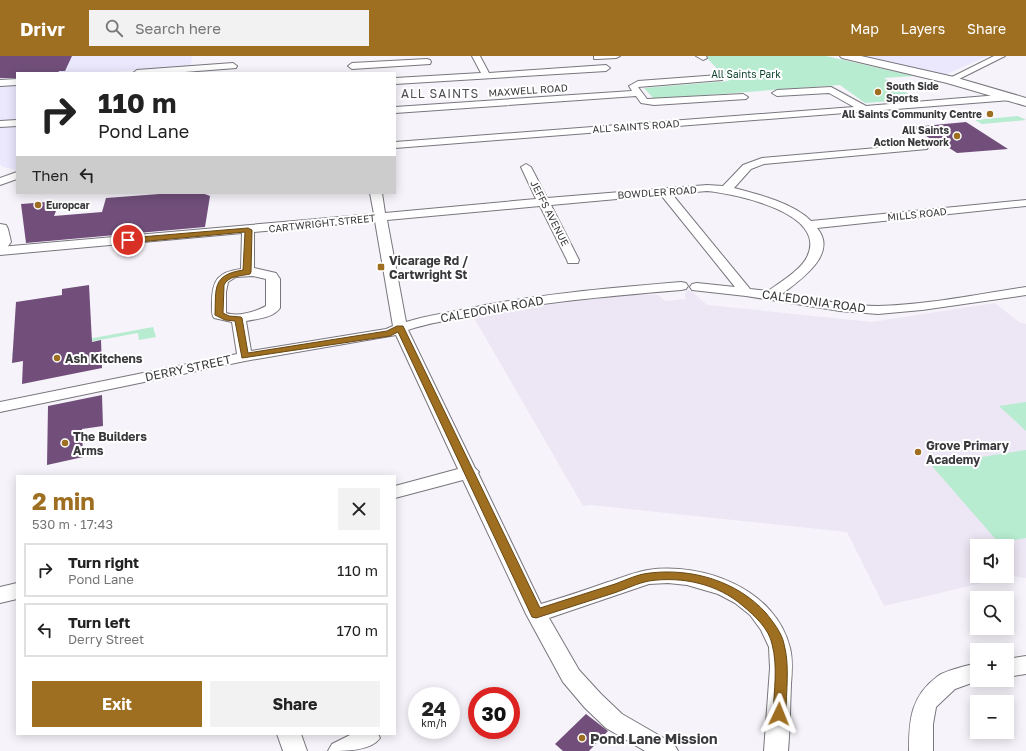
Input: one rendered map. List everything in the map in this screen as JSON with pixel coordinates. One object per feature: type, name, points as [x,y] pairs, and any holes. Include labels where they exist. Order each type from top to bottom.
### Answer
[{"type":"main road","points":[[846,56],[950,80],[1026,102]]},
{"type":"main road","points":[[0,229],[2,242],[0,245]]},
{"type":"street","points":[[170,72],[233,70],[235,56]]},
{"type":"street","points":[[350,56],[353,70],[427,62]]},
{"type":"street","points":[[476,56],[486,75]]},
{"type":"street","points":[[596,57],[616,56]]},
{"type":"street","points":[[950,80],[1001,56]]},
{"type":"street","points":[[396,81],[606,68],[596,57]]},
{"type":"street","points":[[719,78],[638,84],[633,86],[644,101],[654,102],[743,97]]},
{"type":"street","points":[[0,83],[16,82]]},
{"type":"street","points":[[777,93],[831,90],[863,108]]},
{"type":"street","name":"MAXWELL ROAD","points":[[396,110],[638,93]]},
{"type":"street","name":"ALL SAINTS ROAD","points":[[396,145],[1011,97]]},
{"type":"street","points":[[0,124],[16,123]]},
{"type":"street","points":[[726,190],[747,167],[762,162],[922,147]]},
{"type":"street","name":"JEFFS AVENUE","points":[[526,167],[574,260]]},
{"type":"street","points":[[0,175],[16,175]]},
{"type":"street","points":[[0,182],[16,175]]},
{"type":"street","name":"BOWDLER ROAD","points":[[381,217],[544,201],[707,188],[726,190],[748,195],[795,214],[809,225]]},
{"type":"street","points":[[664,191],[746,292]]},
{"type":"street","points":[[376,194],[400,328],[470,472],[536,614],[571,676],[593,701],[614,721],[666,751]]},
{"type":"street","name":"MILLS ROAD","points":[[809,225],[1026,203]]},
{"type":"street","name":"CARTWRIGHT STREET","points":[[0,251],[381,217]]},
{"type":"street","points":[[772,295],[812,260],[817,244],[814,232],[809,225]]},
{"type":"street","points":[[247,272],[248,230]]},
{"type":"street","points":[[247,272],[263,272],[271,276],[273,279],[273,308],[262,314],[238,318],[228,318],[219,315],[220,285],[223,280],[229,276],[247,272]]},
{"type":"street","name":"CALEDONIA ROAD","points":[[400,328],[492,307],[546,299],[680,286]]},
{"type":"street","name":"CALEDONIA ROAD","points":[[697,287],[772,295],[840,307],[878,310],[922,306],[1026,291]]},
{"type":"street","points":[[238,318],[245,357]]},
{"type":"street","name":"DERRY STREET","points":[[0,408],[245,357],[390,333],[400,328]]},
{"type":"street","points":[[396,492],[470,472]]},
{"type":"street","points":[[536,614],[648,577],[676,575],[699,579],[721,586],[741,597],[755,609],[769,625],[778,642],[781,658],[779,728],[776,751]]},
{"type":"street","points":[[0,596],[16,591]]},
{"type":"street","points":[[1014,667],[1026,665]]},
{"type":"street","points":[[921,751],[921,724],[926,703],[947,682],[970,674]]},
{"type":"street","points":[[289,735],[294,751]]},
{"type":"street","points":[[340,751],[368,738]]},
{"type":"shaded area","points":[[0,56],[192,56],[191,66],[109,72],[16,72],[16,80],[0,81]]},
{"type":"shaded area","points":[[853,56],[988,56],[942,76]]},
{"type":"shaded area","points":[[16,84],[16,120],[0,121],[0,85]]},
{"type":"shaded area","points":[[16,126],[16,170],[3,167],[0,164],[0,127]]},
{"type":"shaded area","points":[[687,290],[690,290],[707,305],[872,322],[995,303],[1019,322],[1026,324],[1026,578],[1014,576],[1014,539],[970,539],[970,583],[982,583],[884,606],[847,532],[591,505],[583,506],[473,316],[520,308],[635,294],[658,295],[665,301],[686,299],[685,294]]},
{"type":"green space","name":"All Saints Park","points":[[705,56],[826,56],[914,76],[884,78],[916,99],[865,103],[840,85],[654,99],[644,88],[729,81]]},
{"type":"green space","points":[[1018,116],[1026,120],[982,124],[975,120]]},
{"type":"green space","points":[[153,327],[156,337],[139,340],[138,333],[12,356],[12,353]]},
{"type":"green space","points":[[1026,402],[1026,431],[999,406]]},
{"type":"green space","points":[[1026,450],[1026,538],[1014,540],[1014,539],[996,539],[931,465]]},
{"type":"building","points":[[0,56],[72,56],[65,71],[16,72],[16,78],[0,78]]},
{"type":"building","name":"All Saints Action Network","points":[[966,122],[1008,149],[957,153],[943,144],[938,144],[913,127]]},
{"type":"building","points":[[160,194],[205,194],[210,196],[205,227],[26,243],[21,204],[60,201],[54,216],[102,212],[106,198]]},
{"type":"building","points":[[89,285],[92,342],[101,340],[102,368],[22,384],[23,361],[12,363],[16,302],[62,295],[62,289]]},
{"type":"building","name":"The Builders Arms","points":[[102,395],[103,426],[82,429],[83,457],[47,465],[48,406]]},
{"type":"building","name":"Pond Lane Mission","points":[[586,714],[608,731],[589,751],[563,751],[555,744]]},
{"type":"place","name":"South Side Sports","points":[[878,92]]},
{"type":"place","name":"All Saints Community Centre","points":[[990,114]]},
{"type":"place","name":"All Saints Action Network","points":[[957,136]]},
{"type":"place","name":"Europcar","points":[[38,205]]},
{"type":"place","name":"Vicarage Rd / Cartwright St","points":[[381,267]]},
{"type":"place","name":"Ash Kitchens","points":[[57,358]]},
{"type":"place","name":"The Builders Arms","points":[[65,443]]},
{"type":"place","name":"Grove Primary Academy","points":[[918,452]]},
{"type":"place","name":"Pond Lane Mission","points":[[582,738]]},
{"type":"district","name":"ALL SAINTS","points":[[440,93]]},
{"type":"route","points":[[128,240],[248,230],[247,272],[229,276],[223,280],[220,285],[219,315],[228,318],[238,318],[245,357],[390,333],[400,328],[432,398],[470,472],[536,614],[648,577],[676,575],[699,579],[721,586],[741,597],[755,609],[769,625],[778,642],[781,658],[779,714]]}]
